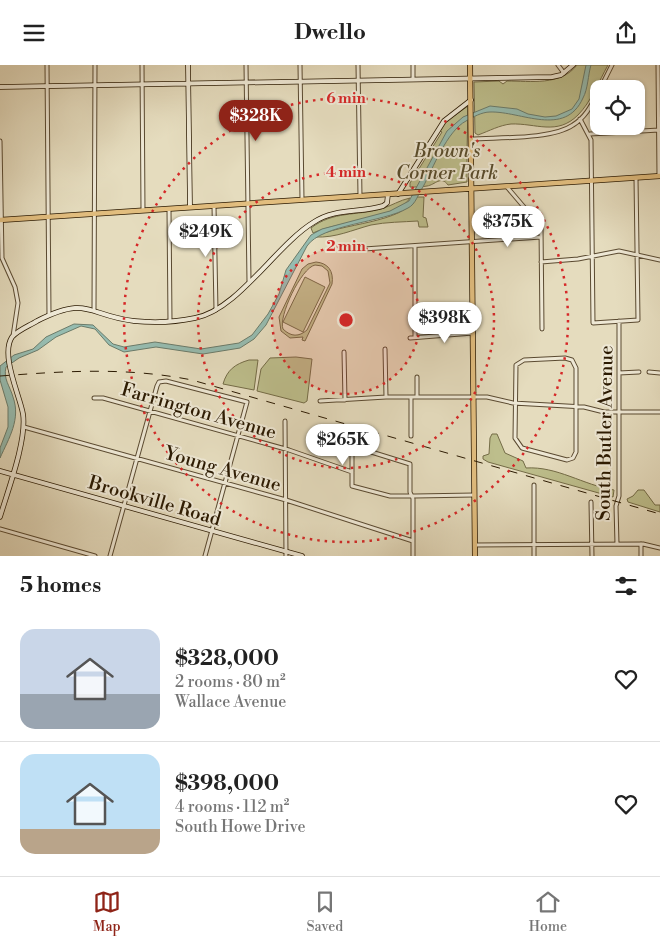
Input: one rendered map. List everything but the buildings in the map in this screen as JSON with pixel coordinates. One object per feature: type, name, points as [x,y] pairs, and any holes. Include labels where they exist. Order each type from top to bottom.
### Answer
[{"type":"main road","points":[[470,65],[475,556]]},
{"type":"main road","points":[[0,220],[660,177]]},
{"type":"street","points":[[47,65],[49,315]]},
{"type":"street","points":[[94,309],[95,65]]},
{"type":"street","points":[[142,65],[143,210]]},
{"type":"street","points":[[188,65],[190,207]]},
{"type":"street","points":[[246,65],[249,281]]},
{"type":"street","points":[[300,65],[302,199]]},
{"type":"street","points":[[358,65],[360,196]]},
{"type":"street","points":[[413,65],[413,79]]},
{"type":"street","points":[[558,65],[564,73]]},
{"type":"street","points":[[0,87],[552,77],[564,73],[573,65]]},
{"type":"street","points":[[604,80],[612,65]]},
{"type":"street","points":[[658,65],[660,177]]},
{"type":"street","points":[[398,194],[444,121],[471,100]]},
{"type":"street","points":[[471,139],[552,133],[566,129],[580,119],[590,106]]},
{"type":"street","points":[[580,119],[590,134]]},
{"type":"street","points":[[645,131],[659,130]]},
{"type":"street","name":"South Butler Avenue","points":[[590,135],[593,323],[618,321],[620,495],[616,506],[617,544]]},
{"type":"street","points":[[0,141],[2,258],[17,298],[10,343],[10,370],[22,409],[24,427],[0,517]]},
{"type":"street","points":[[618,321],[638,320],[636,178]]},
{"type":"street","points":[[507,186],[541,227],[542,329]]},
{"type":"street","points":[[12,337],[49,315],[74,307],[94,309],[133,321],[170,321],[199,317],[216,310],[313,222],[336,213],[381,206],[387,203],[388,194]]},
{"type":"street","points":[[214,205],[216,310]]},
{"type":"street","points":[[169,209],[170,321]]},
{"type":"street","points":[[364,249],[384,246],[415,246],[541,237]]},
{"type":"street","points":[[415,246],[415,337]]},
{"type":"street","points":[[541,262],[618,251],[660,260]]},
{"type":"street","points":[[410,338],[473,333]]},
{"type":"street","points":[[385,349],[386,397]]},
{"type":"street","points":[[344,352],[345,400]]},
{"type":"street","points":[[566,357],[572,360],[576,366],[576,452],[573,458],[566,460],[519,445],[515,438],[515,403],[514,371],[517,364],[526,360],[566,357]]},
{"type":"street","points":[[619,373],[638,372]]},
{"type":"street","points":[[649,372],[660,373]]},
{"type":"street","points":[[417,377],[417,397]]},
{"type":"street","points":[[110,556],[149,411],[158,384],[166,381],[246,402],[205,556]]},
{"type":"street","points":[[320,401],[386,397],[489,397],[515,403],[576,406],[604,413],[660,412]]},
{"type":"street","points":[[411,397],[411,436]]},
{"type":"street","name":"Farrington Avenue","points":[[94,398],[103,398],[238,435],[352,472]]},
{"type":"street","points":[[285,421],[286,554]]},
{"type":"street","name":"Young Avenue","points":[[24,427],[286,500],[413,541]]},
{"type":"street","points":[[413,556],[412,496],[410,464],[352,446],[352,486],[390,496],[412,496],[474,495]]},
{"type":"street","name":"Brookville Road","points":[[1,471],[286,554],[302,556]]},
{"type":"street","points":[[534,485],[534,556]]},
{"type":"street","points":[[592,502],[592,556]]},
{"type":"street","points":[[0,529],[95,556]]},
{"type":"street","points":[[641,544],[641,556]]},
{"type":"street","points":[[475,545],[641,544],[660,548]]},
{"type":"green space","points":[[577,65],[608,65],[600,80],[590,80],[590,98],[578,115],[570,121],[554,127],[511,124],[478,135],[475,133],[474,82],[499,81],[503,84],[507,81],[545,81],[570,72]]},
{"type":"green space","name":"Brown's Corner Park","points":[[468,106],[467,150],[465,152],[467,154],[467,182],[448,185],[440,181],[427,186],[410,187],[410,183],[442,132],[439,130],[441,125]]},
{"type":"green space","points":[[417,197],[424,197],[423,217],[426,218],[428,227],[419,227],[418,221],[389,223],[371,225],[337,235],[315,237],[326,232],[399,213],[410,206]]},
{"type":"green space","points":[[410,198],[404,205],[380,215],[313,233],[311,228],[336,216],[381,209]]},
{"type":"green space","points":[[316,262],[327,266],[332,275],[332,284],[305,341],[302,340],[303,337],[290,338],[281,331],[279,317],[302,269],[308,264]],"holes":[[[315,265],[322,266],[328,271],[330,283],[307,330],[298,335],[289,334],[283,329],[282,323],[287,304],[297,283],[309,268]]]},
{"type":"green space","points":[[305,277],[325,287],[303,332],[283,322]]},
{"type":"green space","points":[[296,357],[312,359],[307,401],[304,403],[257,391],[261,369],[270,358]]},
{"type":"green space","points":[[249,360],[258,360],[254,390],[223,384],[232,368]]},
{"type":"green space","points":[[492,434],[497,434],[505,453],[523,461],[526,468],[548,470],[614,490],[613,497],[488,462],[483,459],[483,456],[489,454]]},
{"type":"green space","points":[[638,490],[644,490],[655,505],[660,505],[660,512],[628,502],[627,499]]},
{"type":"water","points":[[586,65],[591,65],[585,94],[575,110],[565,117],[554,120],[541,120],[490,112],[475,116],[459,126],[447,141],[417,199],[411,206],[397,213],[339,228],[315,239],[307,246],[266,325],[254,339],[240,348],[203,354],[156,347],[124,352],[109,345],[95,329],[81,326],[56,337],[38,350],[19,358],[6,367],[5,371],[16,413],[13,428],[0,458],[0,448],[8,427],[8,407],[0,380],[0,366],[14,355],[33,349],[46,337],[74,324],[93,325],[113,344],[124,347],[155,342],[201,349],[239,343],[252,335],[268,314],[279,294],[286,270],[311,235],[322,229],[390,211],[409,201],[447,131],[463,117],[490,106],[517,109],[528,114],[545,117],[556,116],[572,109],[579,99]]},
{"type":"railway","points":[[0,376],[96,371],[144,373],[192,380],[660,514]]}]
